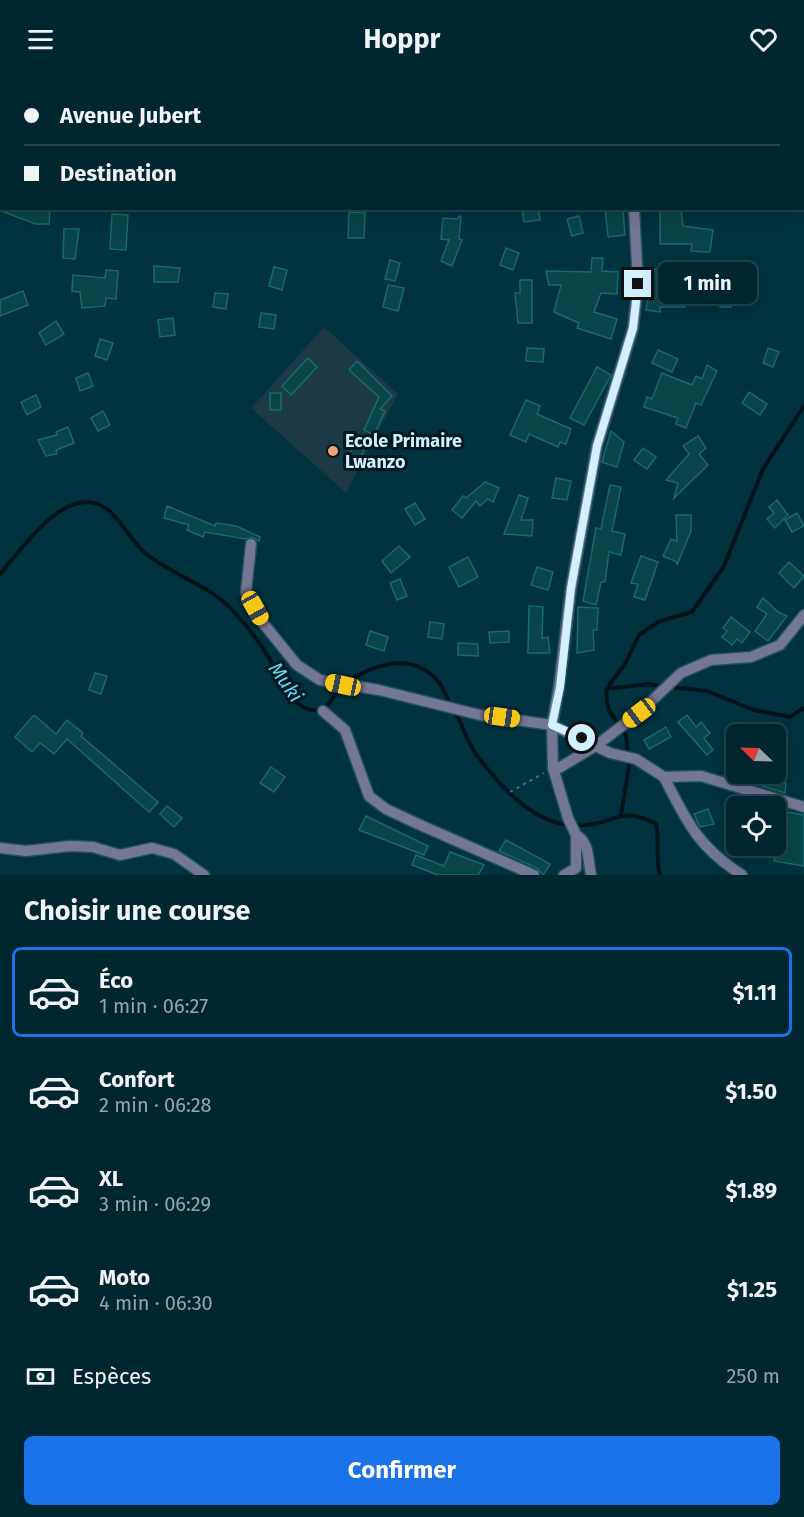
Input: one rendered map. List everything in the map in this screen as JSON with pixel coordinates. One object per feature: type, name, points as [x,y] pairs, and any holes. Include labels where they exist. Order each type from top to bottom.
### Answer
[{"type":"street","points":[[576,868],[576,835],[568,818],[553,768],[552,725],[560,687],[571,588],[597,446],[633,328],[638,284],[634,210]]},
{"type":"street","points":[[251,544],[246,592],[263,623],[297,665],[320,680],[379,690],[480,715],[552,725],[610,753],[636,759],[664,777],[703,846],[742,875]]},
{"type":"street","points":[[553,768],[559,768],[597,745],[639,713],[681,673],[711,660],[752,657],[780,645],[804,615]]},
{"type":"street","points":[[323,711],[345,730],[369,796],[386,809],[534,875]]},
{"type":"street","points":[[664,777],[701,776],[804,807]]},
{"type":"street","points":[[576,835],[582,838],[586,846],[591,875]]},
{"type":"street","points":[[0,848],[26,851],[70,846],[93,847],[120,855],[152,848],[174,854],[204,875]]},
{"type":"street","points":[[576,868],[591,875]]},
{"type":"street","points":[[564,875],[576,868]]},
{"type":"path","points":[[510,792],[553,768]]},
{"type":"shaded area","name":"Ecole Primaire Lwanzo","points":[[324,327],[398,394],[346,493],[251,408]]},
{"type":"building","points":[[50,210],[49,224],[36,224],[1,211]]},
{"type":"building","points":[[522,210],[538,210],[540,220],[524,222]]},
{"type":"building","points":[[605,210],[623,210],[625,235],[608,237]]},
{"type":"building","points":[[660,210],[681,210],[683,226],[713,230],[710,252],[691,251],[692,244],[660,244]]},
{"type":"building","points":[[349,212],[365,213],[364,238],[348,238]]},
{"type":"building","points":[[112,214],[128,215],[126,250],[110,249]]},
{"type":"building","points":[[459,216],[461,217],[459,239],[462,240],[452,266],[441,261],[449,240],[441,239],[443,218],[458,219]]},
{"type":"building","points":[[579,216],[583,233],[572,236],[567,219]]},
{"type":"building","points":[[64,229],[79,229],[75,259],[63,258]]},
{"type":"building","points":[[506,248],[519,253],[513,270],[500,265]]},
{"type":"building","points":[[592,258],[603,258],[602,271],[618,272],[617,294],[601,293],[594,312],[617,319],[611,339],[577,328],[579,323],[554,312],[561,285],[549,285],[546,271],[591,272]]},
{"type":"building","points":[[390,260],[400,263],[395,281],[385,279]]},
{"type":"building","points":[[154,266],[180,268],[178,282],[154,282]]},
{"type":"building","points":[[274,267],[287,270],[282,290],[269,286]]},
{"type":"building","points":[[653,269],[670,271],[669,281],[690,284],[685,307],[660,307],[660,312],[646,310]]},
{"type":"building","points":[[106,270],[118,271],[116,299],[106,298],[105,306],[82,308],[80,292],[72,291],[73,275],[105,278]]},
{"type":"building","points":[[520,280],[532,280],[532,323],[518,323],[515,293],[520,293]]},
{"type":"building","points":[[388,285],[404,288],[398,311],[383,307]]},
{"type":"building","points":[[720,288],[731,288],[731,307],[720,307]]},
{"type":"building","points":[[23,291],[28,305],[0,316],[0,300]]},
{"type":"building","points":[[215,293],[228,294],[226,309],[213,307]]},
{"type":"building","points":[[261,313],[276,315],[274,329],[259,327]]},
{"type":"building","points":[[173,318],[175,335],[160,337],[158,320]]},
{"type":"building","points":[[56,321],[64,334],[46,345],[39,333]]},
{"type":"building","points":[[100,339],[113,343],[107,360],[95,356]]},
{"type":"building","points":[[527,348],[544,349],[543,362],[526,361]]},
{"type":"building","points":[[768,348],[779,352],[773,367],[763,363]]},
{"type":"building","points":[[658,350],[678,359],[672,372],[652,363]]},
{"type":"building","points":[[308,358],[317,367],[291,395],[282,386]]},
{"type":"building","points":[[357,361],[392,396],[380,409],[385,411],[374,435],[364,430],[379,397],[349,370]]},
{"type":"building","points":[[707,365],[717,371],[701,405],[696,403],[686,428],[676,424],[678,418],[644,407],[647,397],[652,399],[662,373],[692,385],[696,376],[702,379]]},
{"type":"building","points":[[597,367],[611,375],[584,425],[570,418]]},
{"type":"building","points":[[88,373],[93,386],[80,391],[76,378]]},
{"type":"building","points":[[749,392],[767,404],[760,415],[742,403]]},
{"type":"building","points":[[270,393],[281,393],[281,410],[270,410]]},
{"type":"building","points":[[36,395],[41,407],[27,415],[21,402]]},
{"type":"building","points":[[526,400],[540,406],[537,414],[571,429],[566,444],[560,442],[558,447],[529,434],[526,442],[510,435]]},
{"type":"building","points":[[103,411],[110,425],[98,431],[91,418]]},
{"type":"building","points":[[68,427],[74,443],[56,450],[57,454],[46,456],[38,440],[57,435],[56,432]]},
{"type":"building","points":[[611,431],[624,442],[617,467],[602,462]]},
{"type":"building","points":[[358,435],[368,440],[357,465],[347,460]]},
{"type":"building","points":[[698,436],[706,448],[699,454],[708,465],[674,498],[678,483],[666,480],[689,454],[683,446]]},
{"type":"building","points":[[643,448],[656,457],[647,469],[634,460]]},
{"type":"building","points":[[556,478],[571,481],[567,500],[552,498]]},
{"type":"building","points":[[485,482],[499,488],[493,502],[488,499],[480,506],[476,501],[462,518],[452,510],[463,496],[466,498]]},
{"type":"building","points":[[610,485],[621,487],[612,531],[625,534],[621,555],[609,552],[605,582],[601,582],[596,605],[583,601],[596,528],[601,529]]},
{"type":"building","points":[[519,495],[528,498],[521,520],[533,520],[532,536],[504,534]]},
{"type":"building","points":[[777,500],[788,515],[775,528],[767,519],[774,513],[769,507]]},
{"type":"building","points":[[415,503],[425,519],[415,525],[405,509]]},
{"type":"building","points":[[167,506],[215,526],[216,523],[236,526],[260,537],[259,541],[252,537],[246,539],[205,532],[203,537],[187,530],[189,525],[164,518]]},
{"type":"building","points":[[797,513],[804,526],[792,532],[785,520]]},
{"type":"building","points":[[676,515],[691,515],[691,531],[677,565],[677,562],[663,556],[671,539],[677,541]]},
{"type":"building","points":[[399,546],[410,557],[391,573],[382,561]]},
{"type":"building","points":[[641,556],[658,562],[645,600],[634,597],[638,584],[631,583]]},
{"type":"building","points":[[468,557],[478,577],[459,587],[449,567]]},
{"type":"building","points":[[789,562],[804,576],[794,588],[779,573]]},
{"type":"building","points":[[537,567],[553,572],[548,590],[531,585]]},
{"type":"building","points":[[400,579],[407,596],[397,600],[390,583]]},
{"type":"building","points":[[763,598],[778,612],[787,616],[768,641],[755,631],[767,614],[757,607]]},
{"type":"building","points":[[529,606],[543,607],[542,638],[548,637],[550,653],[528,653]]},
{"type":"building","points":[[578,607],[598,608],[597,630],[593,630],[594,650],[577,653]]},
{"type":"building","points":[[731,617],[750,632],[742,643],[737,639],[732,645],[722,637],[727,631],[723,628]]},
{"type":"building","points":[[430,622],[444,624],[442,639],[428,637]]},
{"type":"building","points":[[370,631],[388,637],[384,651],[366,645]]},
{"type":"building","points":[[509,631],[509,642],[490,643],[489,632]]},
{"type":"building","points":[[458,643],[478,644],[478,656],[458,655]]},
{"type":"building","points":[[95,673],[107,676],[101,694],[89,690]]},
{"type":"building","points":[[34,715],[56,734],[67,720],[83,733],[81,736],[158,802],[149,812],[67,739],[54,754],[40,743],[32,752],[15,737]]},
{"type":"building","points":[[687,715],[696,727],[701,722],[710,733],[704,738],[713,750],[707,755],[678,722]]},
{"type":"building","points":[[666,727],[671,737],[649,749],[644,740]]},
{"type":"building","points":[[271,767],[285,777],[274,792],[260,783]]},
{"type":"building","points":[[762,784],[786,784],[785,793],[762,786]]},
{"type":"building","points":[[167,806],[182,818],[174,827],[160,814]]},
{"type":"building","points":[[708,809],[714,824],[700,827],[694,814]]},
{"type":"building","points":[[786,812],[804,815],[804,866],[774,861],[775,856],[786,856]]},
{"type":"building","points":[[366,816],[428,846],[424,855],[359,830]]},
{"type":"building","points":[[506,840],[550,864],[543,875],[537,868],[499,851]]},
{"type":"building","points":[[450,852],[484,865],[478,875],[438,875],[412,865],[416,855],[444,866]]},
{"type":"waterway","points":[[621,815],[629,766],[626,735],[608,709],[606,689],[625,664],[639,635],[658,622],[692,612],[724,566],[763,469],[804,406]]},
{"type":"waterway","name":"Muki","points":[[0,574],[30,538],[56,514],[70,506],[84,502],[98,504],[112,513],[145,553],[225,603],[259,643],[287,691],[298,703],[307,709],[323,711],[342,686]]},
{"type":"waterway","name":"Muki","points":[[348,681],[382,666],[394,664],[417,666],[438,681],[451,706]]},
{"type":"waterway","points":[[606,689],[648,684],[664,686]]},
{"type":"waterway","points":[[671,687],[707,691],[754,710],[790,717],[804,708]]},
{"type":"waterway","name":"Muki","points":[[455,712],[473,749],[486,767],[523,805],[537,814],[569,825],[586,825],[627,816],[635,816],[656,824],[660,875]]},
{"type":"place","name":"Ecole Primaire Lwanzo","points":[[333,451]]},
{"type":"route","points":[[582,738],[552,725],[560,687],[571,588],[597,446],[633,328],[638,284]]}]
